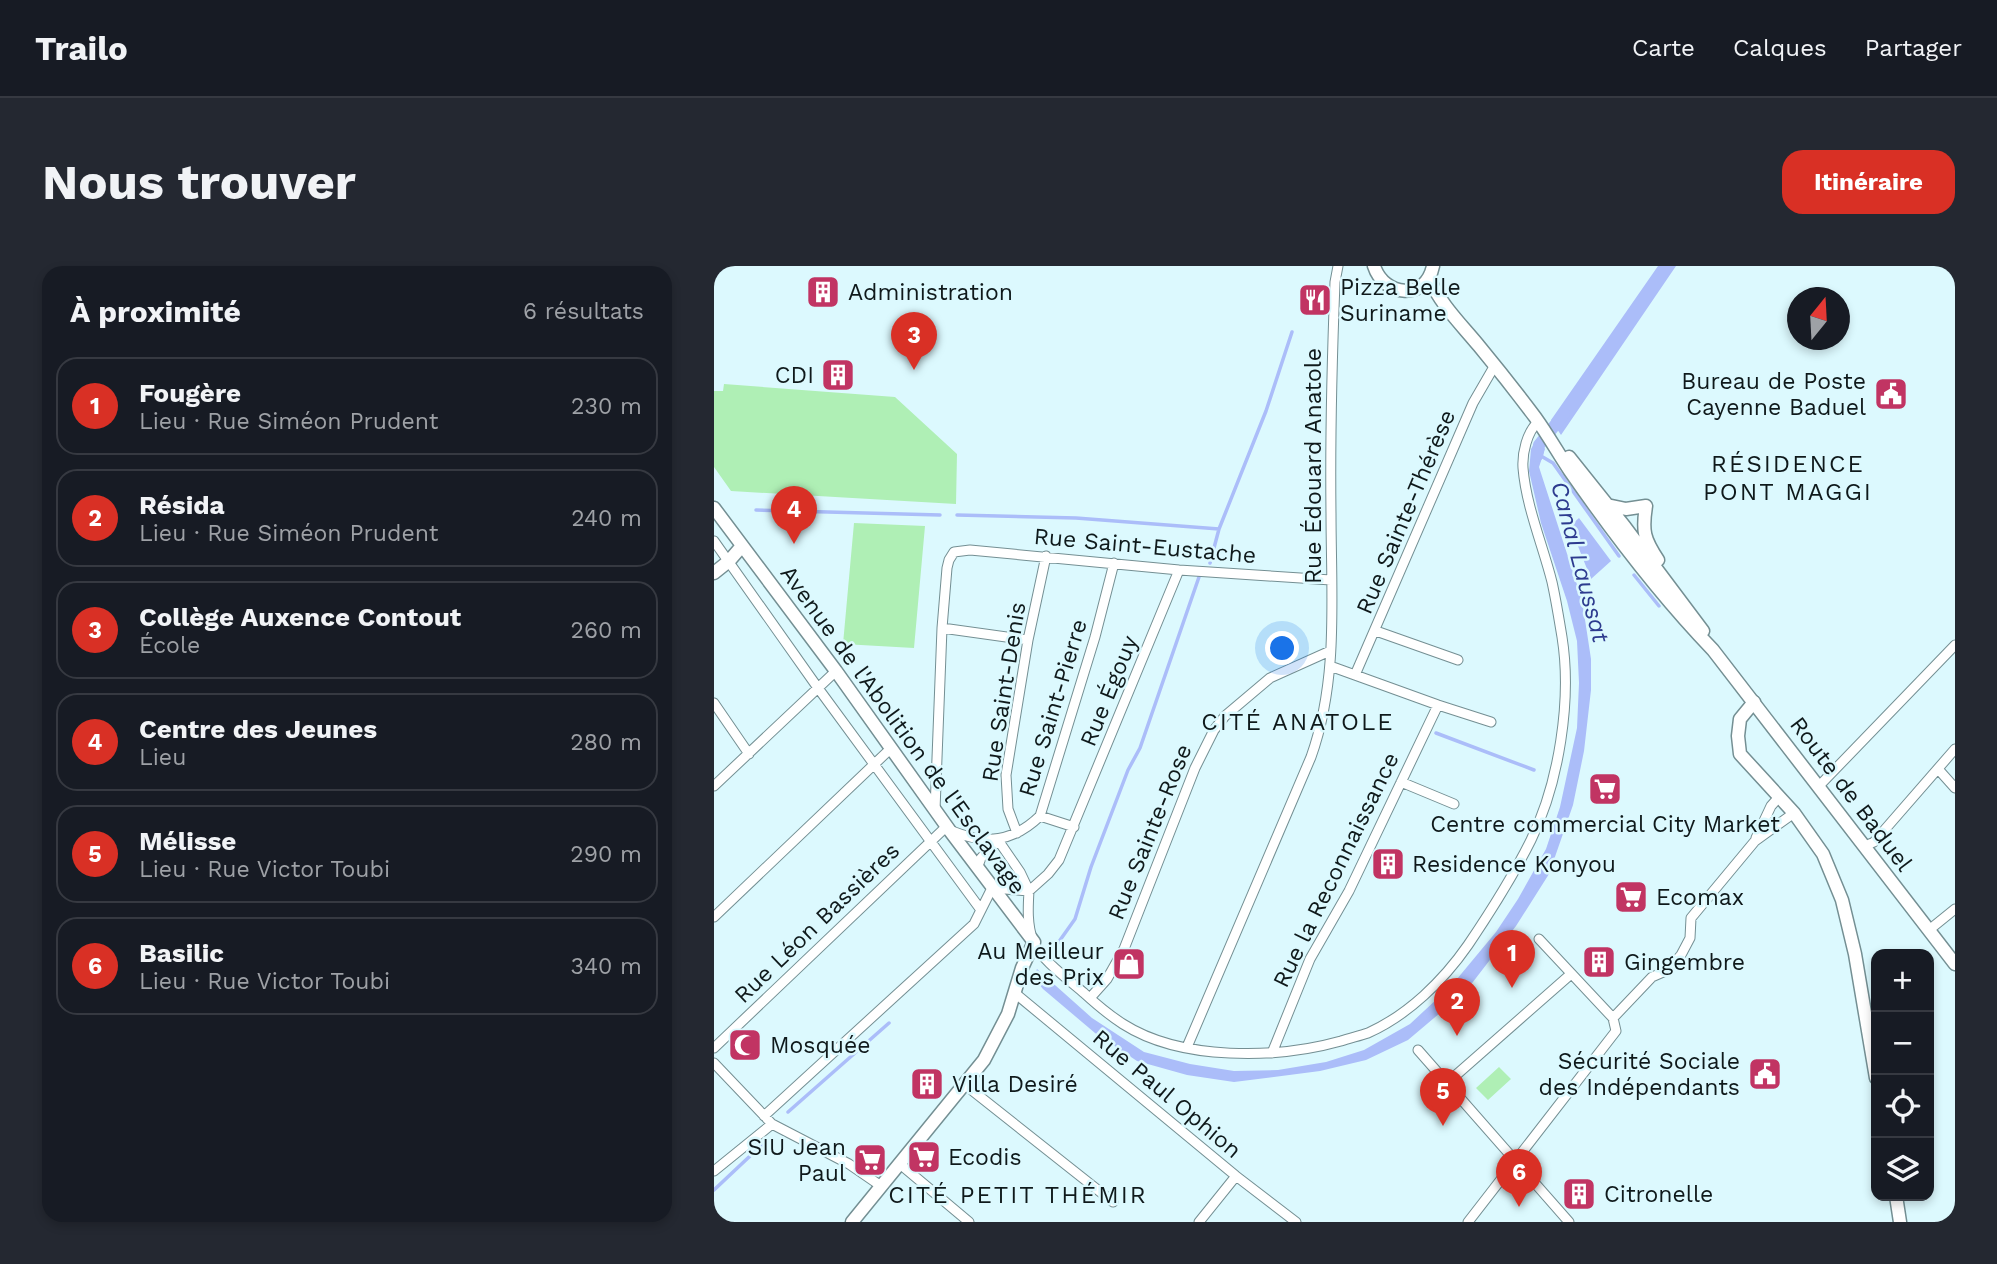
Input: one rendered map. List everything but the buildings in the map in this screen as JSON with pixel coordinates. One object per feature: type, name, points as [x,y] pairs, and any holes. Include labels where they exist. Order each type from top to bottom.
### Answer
[{"type":"main road","name":"Route de Baduel","points":[[1372,266],[1384,284],[1393,289],[1413,290],[1440,301],[1495,365],[1555,445],[1569,469],[1632,556],[1686,622],[1713,650],[1955,964]]},
{"type":"main road","name":"Route de Baduel","points":[[1431,272],[1440,301]]},
{"type":"main road","points":[[1413,290],[1422,285],[1431,272]]},
{"type":"main road","name":"Route de Baduel","points":[[1555,445],[1574,462],[1699,625],[1713,650]]},
{"type":"main road","points":[[1607,505],[1626,509],[1646,506],[1644,535],[1656,557],[1686,598],[1699,625]]},
{"type":"main road","name":"Avenue de l'Abolition de l'Esclavage","points":[[714,508],[1034,942]]},
{"type":"main road","points":[[714,573],[742,546]]},
{"type":"main road","points":[[1754,702],[1740,719],[1740,754],[1794,813],[1823,854],[1842,900],[1855,954],[1876,1075]]},
{"type":"main road","points":[[852,1222],[984,1060],[1016,994],[1022,968],[1034,942]]},
{"type":"main road","points":[[1897,1201],[1900,1222]]},
{"type":"street","name":"Rue Édouard Anatole","points":[[1186,1047],[1320,733],[1330,666],[1330,404],[1338,266]]},
{"type":"street","name":"Rue Sainte-Thérèse","points":[[1355,675],[1473,403],[1495,365]]},
{"type":"street","points":[[978,868],[981,858],[998,840],[1020,872],[1029,891],[1028,914],[1034,942],[1051,965],[1124,1024],[1147,1035],[1186,1047],[1229,1054],[1272,1053],[1317,1048],[1367,1033],[1404,1012],[1434,986],[1459,958],[1493,908],[1532,838],[1549,793],[1566,698],[1563,642],[1556,603],[1523,467],[1526,444],[1532,428],[1540,425]]},
{"type":"street","name":"Avenue de l'Abolition de l'Esclavage","points":[[714,541],[981,910]]},
{"type":"street","name":"Rue Saint-Eustache","points":[[942,628],[947,568],[956,551],[1331,580]]},
{"type":"street","name":"Rue Saint-Denis","points":[[1017,832],[1008,809],[1006,775],[1028,640],[1046,556]]},
{"type":"street","name":"Rue Saint-Pierre","points":[[949,828],[969,838],[998,840],[1030,825],[1040,816],[1096,637],[1114,563]]},
{"type":"street","name":"Rue Égouy","points":[[1029,891],[1059,860],[1179,570]]},
{"type":"street","points":[[935,810],[942,628],[1028,640]]},
{"type":"street","points":[[1376,631],[1458,660]]},
{"type":"street","points":[[1819,786],[1955,645]]},
{"type":"street","name":"Rue Sainte-Rose","points":[[1090,998],[1107,979],[1124,949],[1195,768],[1214,730],[1225,716],[1270,678],[1330,651]]},
{"type":"street","points":[[1330,666],[1491,722]]},
{"type":"street","points":[[714,786],[836,671]]},
{"type":"street","points":[[714,703],[748,754]]},
{"type":"street","name":"Rue la Reconnaissance","points":[[1272,1053],[1310,959],[1349,891],[1438,705]]},
{"type":"street","points":[[1865,846],[1874,842],[1955,749]]},
{"type":"street","points":[[714,916],[886,752],[892,750]]},
{"type":"street","points":[[1938,769],[1955,788]]},
{"type":"street","points":[[1401,782],[1454,804]]},
{"type":"street","points":[[1755,841],[1771,806],[1779,797]]},
{"type":"street","points":[[1613,1018],[1651,977],[1668,970],[1681,955],[1690,938],[1691,918],[1755,841],[1794,813]]},
{"type":"street","points":[[1040,816],[1074,827]]},
{"type":"street","name":"Rue Léon Bassières","points":[[714,1048],[931,840],[949,828]]},
{"type":"street","points":[[764,1116],[974,924],[992,888],[1029,891]]},
{"type":"street","points":[[1928,930],[1955,909]]},
{"type":"street","points":[[1468,1222],[1616,1031],[1613,1018],[1539,939]]},
{"type":"street","points":[[1447,1083],[1571,974]]},
{"type":"street","name":"Rue Paul Ophion","points":[[1016,994],[1236,1176],[1296,1222]]},
{"type":"street","points":[[1418,1051],[1569,1222]]},
{"type":"street","points":[[714,1063],[772,1124],[849,1164],[881,1186]]},
{"type":"street","points":[[964,1084],[1113,1202]]},
{"type":"street","points":[[714,1171],[772,1124]]},
{"type":"street","points":[[900,1164],[969,1222]]},
{"type":"street","points":[[1199,1222],[1236,1176]]},
{"type":"green space","points":[[724,384],[895,397],[957,454],[956,504],[731,491],[714,467],[714,391],[723,391]]},
{"type":"green space","points":[[854,523],[925,526],[914,648],[843,644]]},
{"type":"green space","points":[[1499,1067],[1511,1079],[1488,1100],[1476,1088]]},
{"type":"water","points":[[1658,266],[1676,266],[1561,435],[1551,420]]},
{"type":"water","points":[[1537,439],[1545,449],[1539,467],[1582,600],[1591,659],[1591,690],[1584,751],[1573,805],[1549,874],[1516,926],[1466,991],[1408,1040],[1366,1060],[1320,1071],[1234,1082],[1187,1075],[1137,1061],[1095,1033],[1043,989],[1033,977],[1037,969],[1092,1018],[1144,1052],[1190,1064],[1234,1071],[1278,1070],[1326,1062],[1364,1050],[1410,1024],[1452,985],[1496,932],[1546,849],[1560,807],[1577,728],[1577,641],[1567,601],[1541,523],[1529,471],[1531,449]]},
{"type":"water","points":[[1579,518],[1611,561],[1591,579],[1570,526]]},
{"type":"waterway","points":[[1210,563],[1219,529],[1266,411],[1292,332]]},
{"type":"waterway","name":"Canal Laussat","points":[[1537,456],[1539,445],[1564,414]]},
{"type":"waterway","points":[[1541,456],[1553,463],[1619,556]]},
{"type":"waterway","points":[[756,510],[940,515]]},
{"type":"waterway","points":[[957,515],[1076,518],[1219,529]]},
{"type":"waterway","points":[[1634,575],[1659,606]]},
{"type":"waterway","points":[[1058,943],[1075,919],[1091,867],[1128,770],[1140,748],[1199,577]]},
{"type":"waterway","points":[[1436,733],[1534,770]]},
{"type":"waterway","points":[[788,1112],[889,1023]]},
{"type":"waterway","points":[[714,1190],[766,1141]]},
{"type":"place","name":"Administration","points":[[823,292]]},
{"type":"place","name":"Pizza Belle Suriname","points":[[1315,300]]},
{"type":"place","name":"Collège Auxence Contout","points":[[914,370]]},
{"type":"place","name":"CDI","points":[[838,375]]},
{"type":"place","name":"Bureau de Poste Cayenne Baduel","points":[[1891,394]]},
{"type":"place","name":"Centre des Jeunes","points":[[794,544]]},
{"type":"place","name":"Centre commercial City Market","points":[[1605,789]]},
{"type":"place","name":"Residence Konyou","points":[[1388,864]]},
{"type":"place","name":"Ecomax","points":[[1631,897]]},
{"type":"place","name":"Gingembre","points":[[1599,962]]},
{"type":"place","name":"Au Meilleur des Prix","points":[[1129,964]]},
{"type":"place","name":"Fougère","points":[[1512,988]]},
{"type":"place","name":"Résida","points":[[1457,1036]]},
{"type":"place","name":"Mosquée","points":[[745,1045]]},
{"type":"place","name":"Sécurité Sociale des Indépendants","points":[[1765,1074]]},
{"type":"place","name":"Villa Desiré","points":[[927,1084]]},
{"type":"place","name":"Mélisse","points":[[1443,1126]]},
{"type":"place","name":"Ecodis","points":[[924,1157]]},
{"type":"place","name":"SIU Jean Paul","points":[[870,1160]]},
{"type":"place","name":"Citronelle","points":[[1579,1194]]},
{"type":"place","name":"Basilic","points":[[1519,1207]]},
{"type":"district","name":"RÉSIDENCE PONT MAGGI","points":[[1788,478]]},
{"type":"district","name":"CITÉ ANATOLE","points":[[1298,722]]},
{"type":"district","name":"CITÉ PETIT THÉMIR","points":[[1018,1195]]}]
